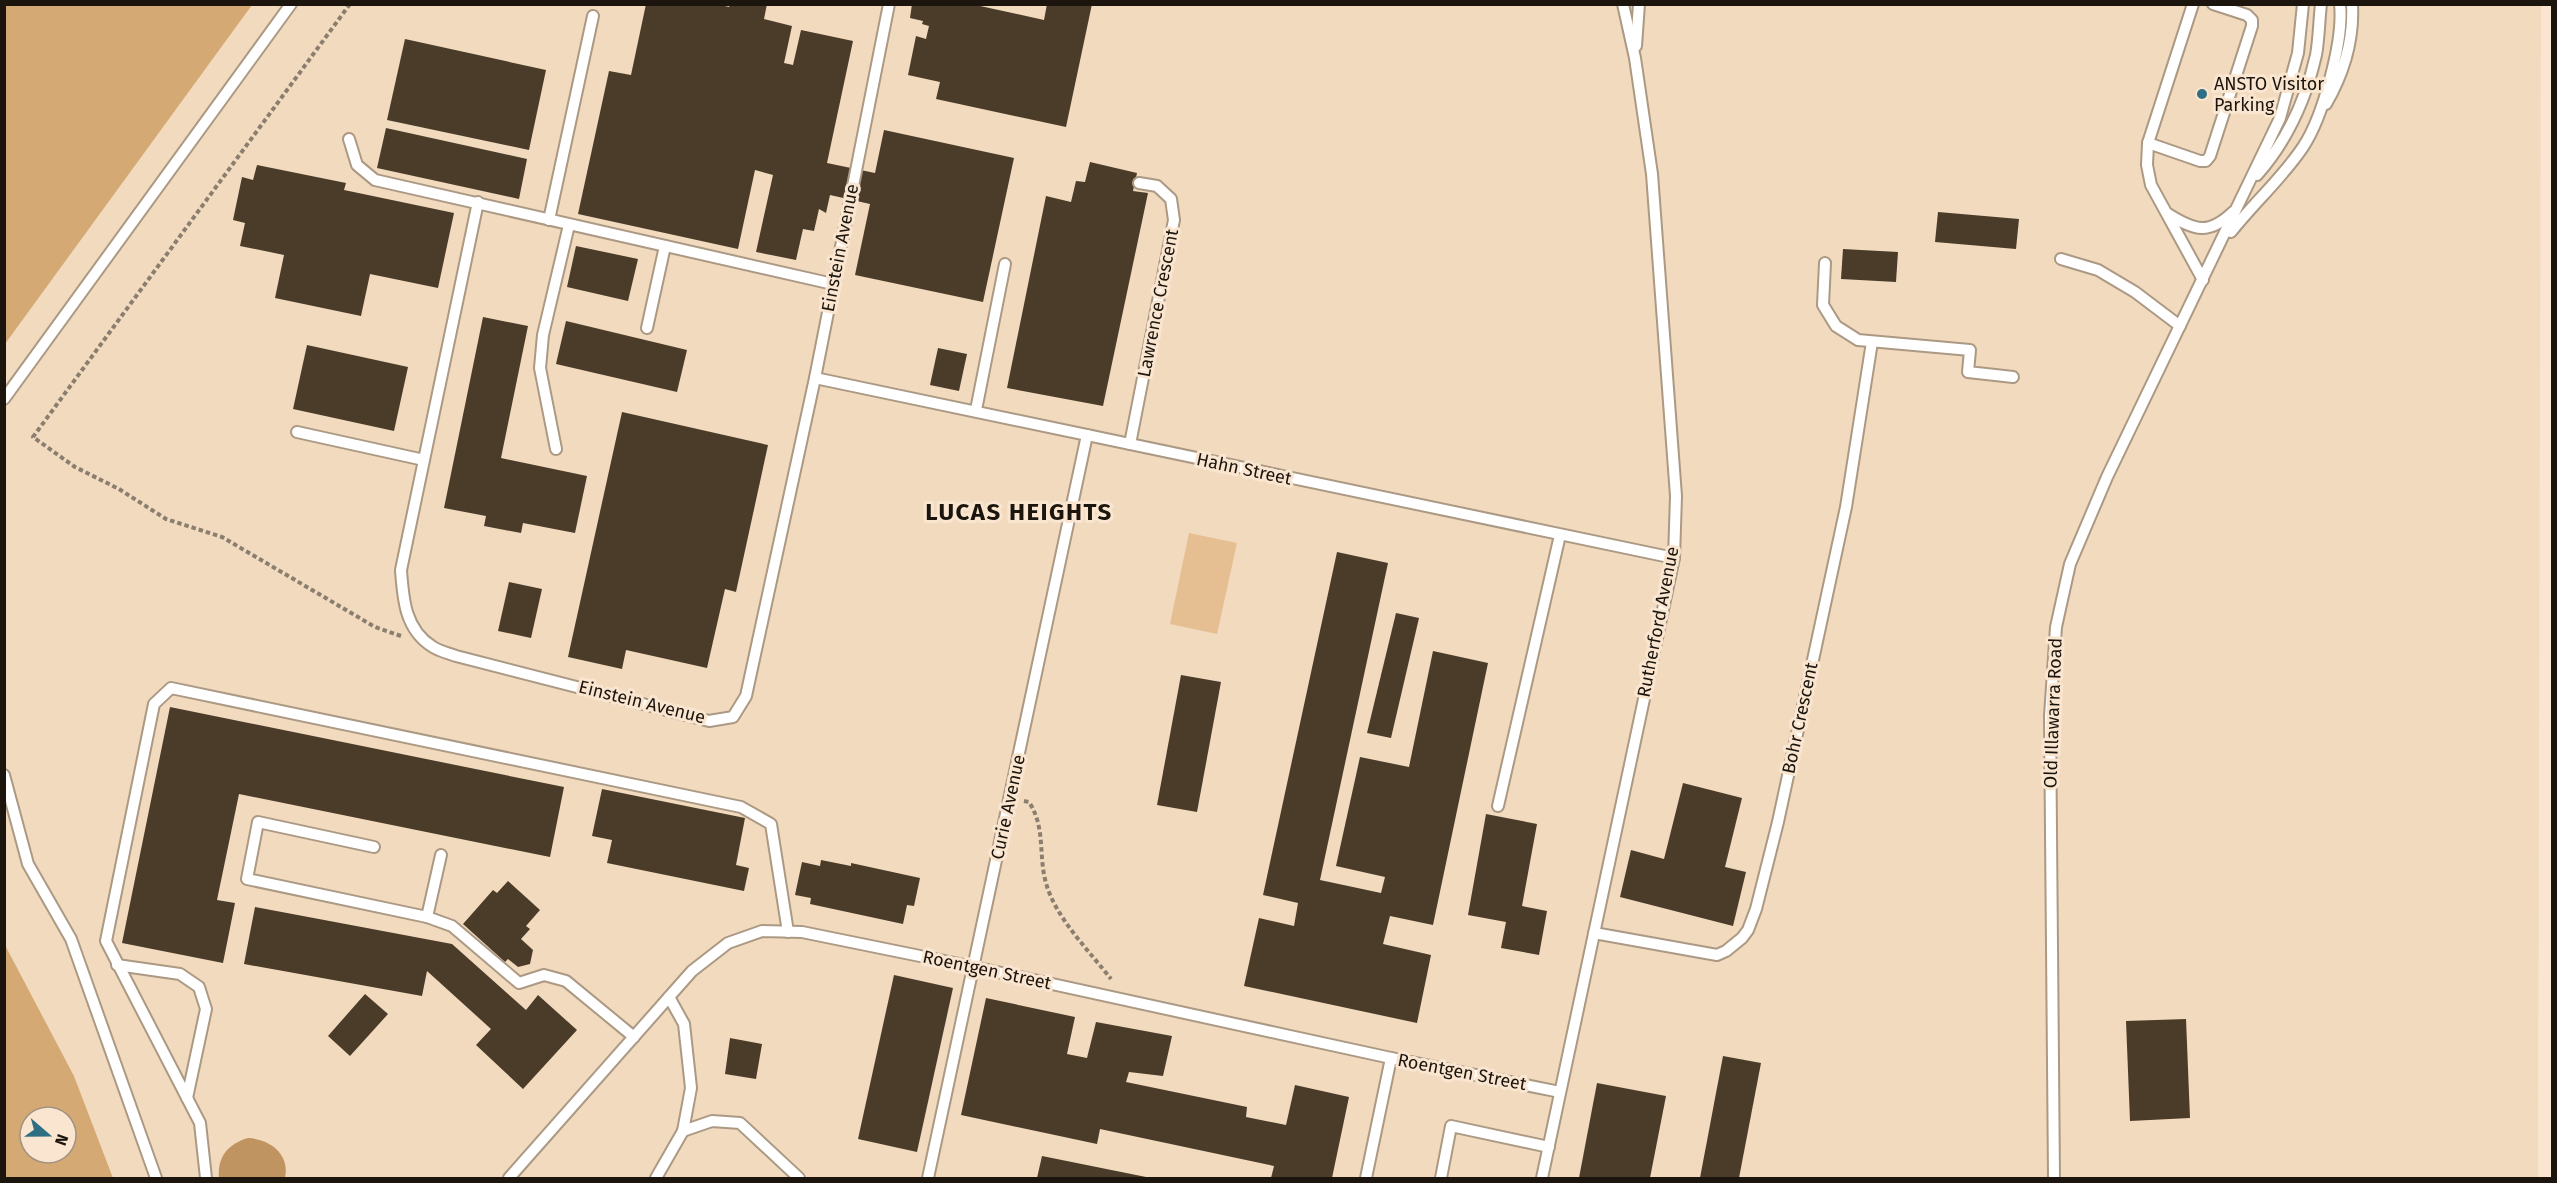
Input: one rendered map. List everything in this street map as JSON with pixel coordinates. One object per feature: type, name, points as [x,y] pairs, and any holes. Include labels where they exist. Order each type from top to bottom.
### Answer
[{"type":"lane","points":[[4,399],[291,4]]},
{"type":"lane","name":"Einstein Avenue","points":[[478,202],[401,570],[403,602],[413,629],[433,647],[456,656],[709,721],[733,717],[746,696],[814,378],[889,4]]},
{"type":"lane","name":"Rutherford Avenue","points":[[1542,1179],[1674,558],[1676,496],[1652,174],[1635,58],[1623,4]]},
{"type":"lane","name":"Rutherford Avenue","points":[[1635,58],[1639,4]]},
{"type":"lane","points":[[2193,4],[2148,143],[2147,165],[2151,185],[2203,280]]},
{"type":"lane","points":[[2148,143],[2200,161],[2206,161],[2210,156],[2252,26],[2252,20],[2247,15],[2213,4]]},
{"type":"lane","points":[[2220,246],[2280,118],[2298,53],[2303,4]]},
{"type":"lane","points":[[2249,184],[2272,158],[2293,123],[2316,55],[2320,4]]},
{"type":"lane","points":[[2318,116],[2337,48],[2340,4]]},
{"type":"lane","points":[[2220,246],[2304,146],[2318,116],[2337,85],[2349,51],[2352,4]]},
{"type":"lane","points":[[549,220],[593,16]]},
{"type":"lane","points":[[349,139],[357,165],[375,180],[833,284]]},
{"type":"lane","name":"Lawrence Crescent","points":[[1130,444],[1174,220],[1171,199],[1157,186],[1139,183]]},
{"type":"lane","points":[[2165,212],[2186,225],[2205,229],[2220,224],[2238,207]]},
{"type":"lane","points":[[556,449],[540,368],[543,335],[568,225]]},
{"type":"lane","points":[[647,328],[665,246]]},
{"type":"lane","name":"Old Illawarra Road","points":[[2054,1179],[2050,716],[2056,627],[2070,564],[2107,477],[2220,246]]},
{"type":"lane","points":[[2061,259],[2098,270],[2135,292],[2180,326]]},
{"type":"lane","points":[[1825,263],[1823,305],[1836,326],[1858,340],[1970,350],[1968,372],[2013,377]]},
{"type":"lane","points":[[976,410],[1005,264]]},
{"type":"lane","name":"Bohr Crescent","points":[[1594,933],[1717,955],[1734,945],[1748,930],[1756,909],[1778,822],[1844,518],[1872,342]]},
{"type":"lane","name":"Hahn Street","points":[[814,378],[976,410],[1674,558]]},
{"type":"lane","points":[[297,432],[424,460]]},
{"type":"lane","name":"Curie Avenue","points":[[928,1179],[1087,435]]},
{"type":"lane","points":[[1498,806],[1560,535]]},
{"type":"lane","points":[[206,1179],[200,1123],[106,941],[154,704],[171,688],[741,807],[771,824],[788,932]]},
{"type":"lane","points":[[4,775],[28,864],[72,939],[156,1179]]},
{"type":"lane","points":[[374,847],[258,822],[247,879],[428,917],[452,926],[519,982],[544,975],[566,981],[634,1037]]},
{"type":"lane","points":[[428,917],[441,855]]},
{"type":"lane","name":"Roentgen Street","points":[[509,1179],[692,971],[728,943],[762,931],[802,933],[974,967],[1391,1058],[1560,1092]]},
{"type":"lane","points":[[117,964],[180,974],[198,987],[206,1009],[187,1098]]},
{"type":"lane","points":[[656,1179],[683,1131],[691,1088],[684,1024],[669,997]]},
{"type":"lane","points":[[1366,1179],[1391,1058]]},
{"type":"lane","points":[[683,1131],[712,1121],[740,1123],[799,1179]]},
{"type":"lane","points":[[1441,1179],[1451,1126],[1549,1147]]},
{"type":"path","points":[[350,4],[33,437],[75,467],[119,489],[166,519],[222,537],[375,627],[404,637]]},
{"type":"path","points":[[1010,797],[1029,802],[1038,816],[1046,883],[1055,907],[1126,999]]},
{"type":"shaded area","points":[[4,5],[252,5],[5,344]]},
{"type":"shaded area","points":[[252,5],[2541,5],[2538,1178],[113,1178],[74,1076],[5,945],[5,344]]},
{"type":"shaded area","points":[[1189,533],[1237,543],[1217,634],[1170,624]]},
{"type":"shaded area","points":[[5,945],[74,1076],[113,1178],[5,1178]]},
{"type":"shaded area","points":[[248,1138],[264,1141],[277,1149],[286,1169],[285,1178],[219,1178],[220,1164],[225,1152]]},
{"type":"building","points":[[646,4],[717,4],[729,7],[730,4],[767,4],[764,19],[792,26],[784,63],[793,65],[801,30],[853,41],[827,163],[875,173],[884,130],[1014,158],[983,302],[855,275],[870,204],[830,195],[826,213],[819,209],[814,231],[803,229],[796,260],[756,252],[773,175],[755,170],[738,249],[578,214],[609,71],[631,75]]},
{"type":"building","points":[[912,4],[971,4],[1044,20],[1047,4],[1092,4],[1066,127],[936,99],[940,82],[908,75],[916,36],[926,39],[929,26],[922,24],[923,21],[910,18]]},
{"type":"building","points":[[405,39],[546,70],[529,150],[387,120]]},
{"type":"building","points":[[386,128],[527,159],[519,199],[377,168]]},
{"type":"building","points":[[1090,162],[1137,173],[1133,191],[1148,193],[1103,406],[1007,388],[1046,196],[1071,202],[1076,181],[1085,182]]},
{"type":"building","points":[[257,165],[346,183],[344,190],[454,213],[438,288],[370,274],[361,316],[275,298],[284,255],[240,246],[245,223],[233,220],[242,177],[253,180]]},
{"type":"building","points":[[1938,212],[2019,219],[2016,249],[1935,242]]},
{"type":"building","points":[[576,246],[638,259],[628,301],[567,287]]},
{"type":"building","points":[[1843,249],[1898,252],[1896,282],[1841,279]]},
{"type":"building","points":[[483,317],[528,326],[501,458],[587,476],[575,533],[523,523],[521,533],[484,526],[486,516],[444,508]]},
{"type":"building","points":[[566,321],[687,350],[677,392],[556,364]]},
{"type":"building","points":[[307,345],[408,367],[394,431],[293,409]]},
{"type":"building","points":[[938,348],[967,354],[959,391],[930,385]]},
{"type":"building","points":[[622,412],[768,445],[736,592],[725,589],[707,668],[626,650],[622,669],[568,657]]},
{"type":"building","points":[[1337,552],[1388,563],[1320,880],[1381,893],[1385,877],[1336,866],[1360,757],[1409,767],[1433,651],[1488,663],[1433,925],[1390,916],[1383,944],[1431,955],[1417,1023],[1244,986],[1259,918],[1294,926],[1298,903],[1263,895]]},
{"type":"building","points":[[509,582],[542,589],[531,638],[498,631]]},
{"type":"building","points":[[1396,613],[1419,618],[1391,738],[1367,733]]},
{"type":"building","points":[[1181,675],[1221,682],[1197,812],[1157,805]]},
{"type":"building","points":[[170,707],[564,787],[550,857],[239,794],[217,900],[235,903],[223,963],[122,943]]},
{"type":"building","points":[[1683,783],[1742,798],[1725,867],[1746,872],[1733,926],[1620,897],[1631,850],[1664,859]]},
{"type":"building","points":[[602,789],[745,818],[736,865],[749,868],[744,891],[607,863],[612,840],[592,836]]},
{"type":"building","points":[[1486,814],[1537,824],[1522,906],[1547,911],[1539,955],[1501,948],[1506,922],[1468,915]]},
{"type":"building","points":[[821,860],[851,866],[851,863],[920,878],[914,906],[907,905],[903,924],[810,904],[811,898],[795,895],[802,862],[820,866]]},
{"type":"building","points":[[508,881],[540,910],[526,926],[530,929],[521,939],[533,950],[530,964],[518,967],[508,959],[505,962],[463,924],[493,890],[497,893]]},
{"type":"building","points":[[255,907],[452,944],[526,1010],[538,995],[577,1030],[523,1089],[476,1045],[491,1029],[427,971],[422,996],[244,964]]},
{"type":"building","points":[[894,975],[953,988],[917,1152],[858,1139]]},
{"type":"building","points":[[365,994],[388,1014],[350,1056],[328,1036]]},
{"type":"building","points":[[986,998],[1075,1017],[1067,1054],[1087,1058],[1096,1022],[1172,1036],[1163,1076],[1129,1072],[1126,1082],[1247,1107],[1246,1117],[1286,1125],[1295,1085],[1349,1097],[1332,1178],[1271,1178],[1274,1166],[1100,1129],[1097,1144],[961,1115]]},
{"type":"building","points":[[2186,1019],[2190,1118],[2130,1121],[2126,1021]]},
{"type":"building","points":[[730,1038],[762,1044],[756,1079],[725,1074]]},
{"type":"building","points":[[1723,1056],[1761,1063],[1739,1178],[1700,1178]]},
{"type":"building","points":[[1597,1083],[1666,1096],[1650,1178],[1579,1178]]},
{"type":"building","points":[[1042,1156],[1146,1177],[1037,1178]]},
{"type":"place","name":"ANSTO Visitor Parking","points":[[2202,94]]},
{"type":"district","name":"LUCAS HEIGHTS","points":[[1019,512]]}]
